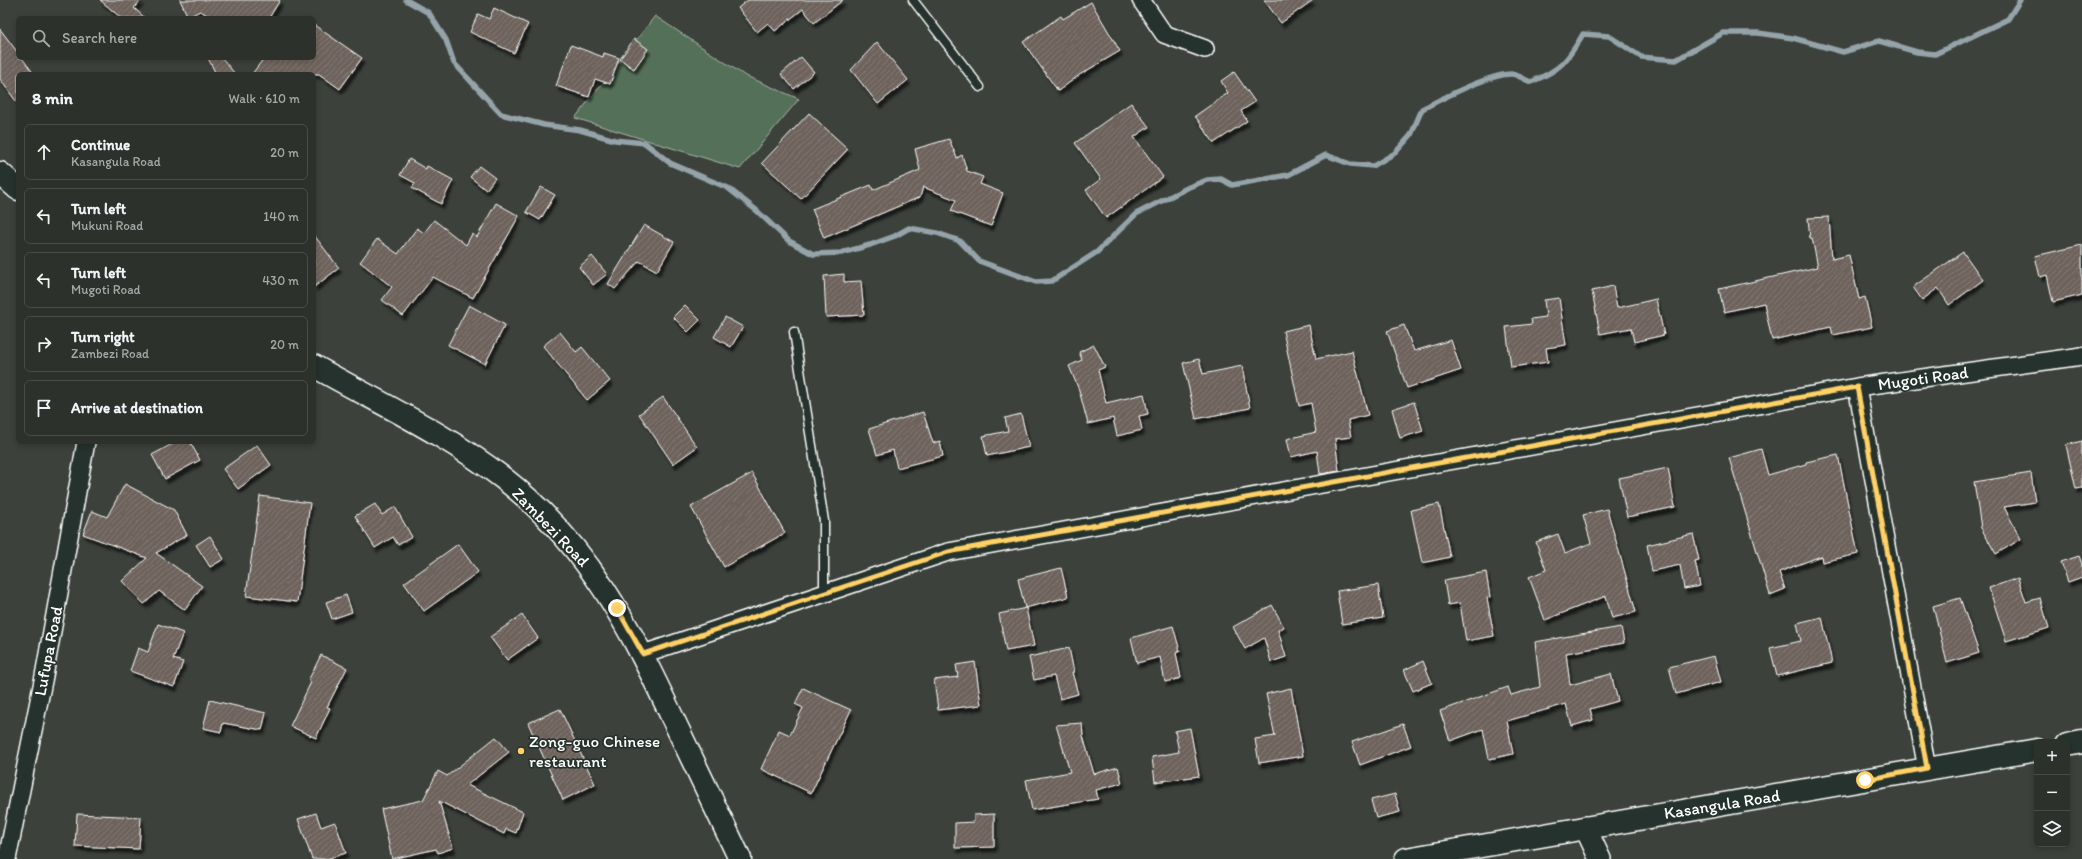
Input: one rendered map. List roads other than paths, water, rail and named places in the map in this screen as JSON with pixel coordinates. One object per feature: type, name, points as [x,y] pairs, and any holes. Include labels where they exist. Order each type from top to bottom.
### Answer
[{"type":"main road","points":[[0,173],[16,187]]},
{"type":"main road","name":"Zambezi Road","points":[[316,367],[429,429],[469,453],[504,479],[540,510],[574,546],[617,608],[643,654],[740,859]]},
{"type":"main road","points":[[2070,744],[2082,742]]},
{"type":"main road","name":"Kasangula Road","points":[[1406,859],[2034,750]]},
{"type":"street","points":[[1141,0],[1164,34],[1205,49]]},
{"type":"street","name":"Mugoti Road","points":[[643,654],[948,552],[1857,387],[2082,356]]},
{"type":"street","points":[[1857,387],[1927,768]]},
{"type":"street","name":"Lufupa Road","points":[[7,859],[44,676],[86,444]]},
{"type":"street","points":[[1585,827],[1600,859]]},
{"type":"lane","points":[[913,0],[980,87]]},
{"type":"lane","points":[[794,332],[824,522],[824,594]]},
{"type":"waterway","points":[[406,0],[429,13],[446,40],[454,63],[501,114],[544,125],[580,130],[615,140],[645,143],[670,163],[728,188],[756,210],[789,241],[813,254],[841,253],[895,236],[909,228],[937,233],[960,241],[979,261],[1036,282],[1052,281],[1097,252],[1136,214],[1189,187],[1207,180],[1221,179],[1232,185],[1288,175],[1326,155],[1350,164],[1373,166],[1395,153],[1411,135],[1422,109],[1479,82],[1502,75],[1513,74],[1531,82],[1541,78],[1562,64],[1572,52],[1583,34],[1609,36],[1641,57],[1676,60],[1723,33],[1758,33],[1793,38],[1843,52],[1879,41],[1917,52],[1935,54],[2008,19],[2020,0]]},
{"type":"place","name":"Zong-guo Chinese restaurant","points":[[521,751]]}]
